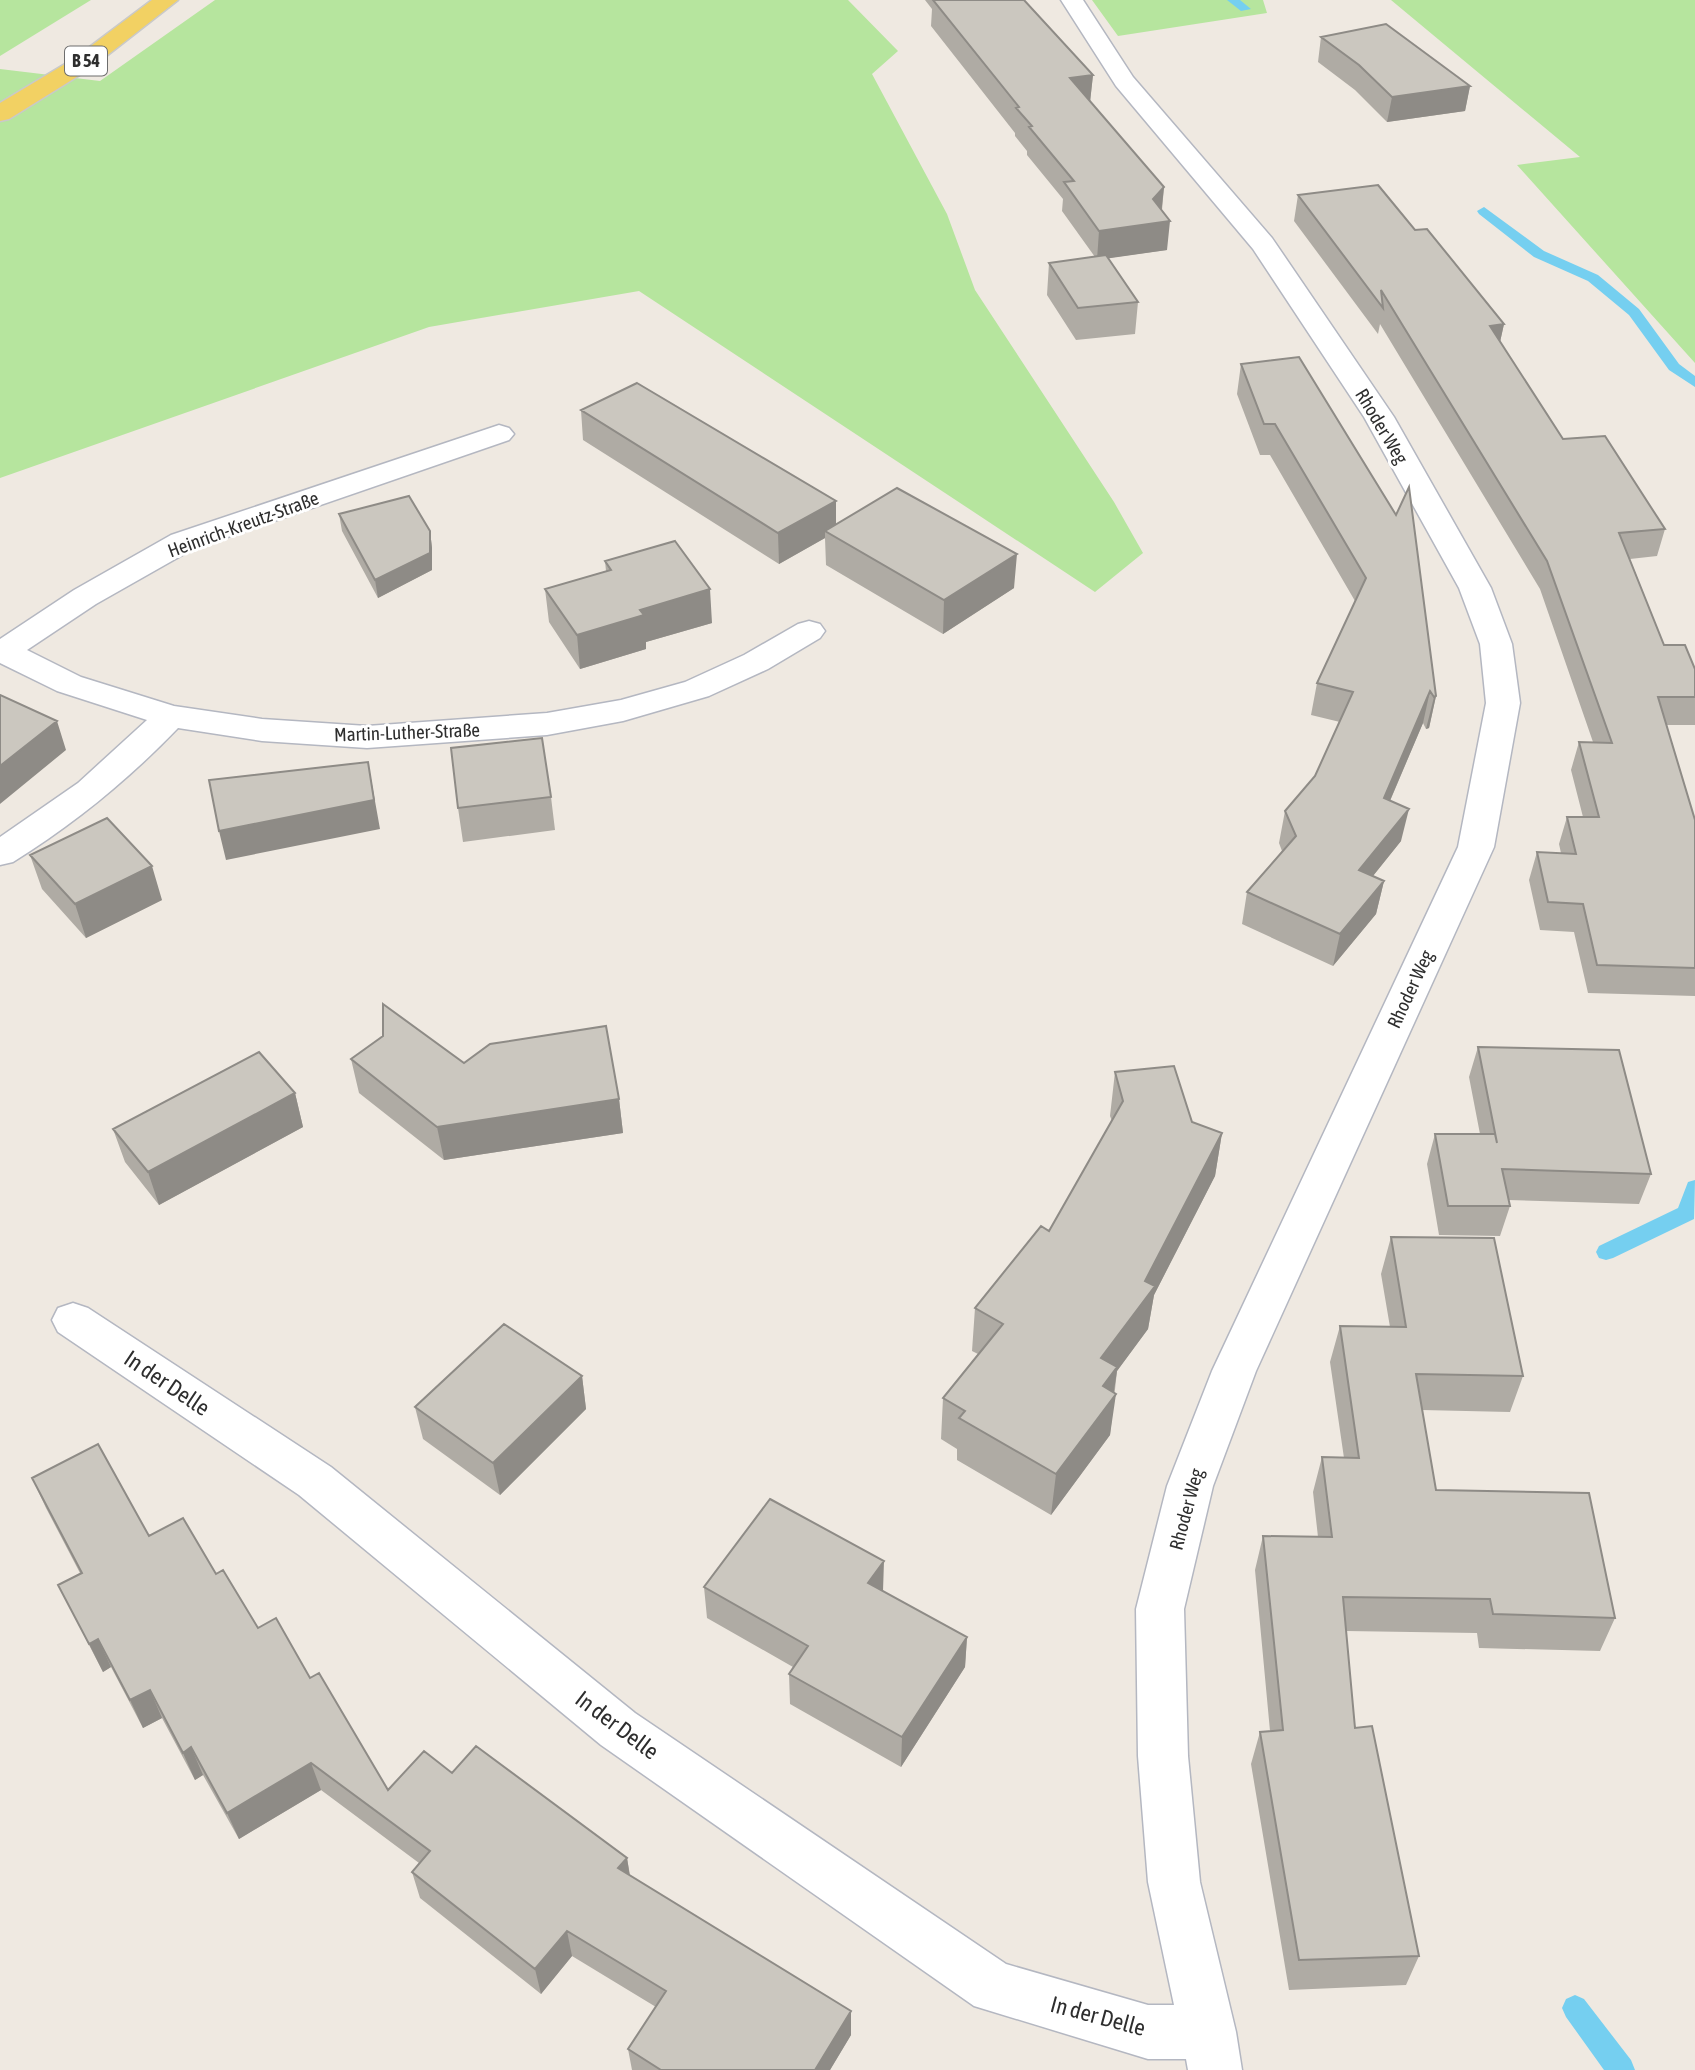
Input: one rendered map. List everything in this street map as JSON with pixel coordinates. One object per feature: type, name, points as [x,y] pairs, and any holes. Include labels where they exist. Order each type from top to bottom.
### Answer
[{"type":"main road","name":"B 54","points":[[0,114],[83,63],[167,0]]},
{"type":"street","name":"Rhoder Weg","points":[[1072,0],[1124,80],[1263,244],[1379,417],[1475,588],[1496,644],[1503,703],[1476,846],[1234,1371],[1190,1486],[1160,1609],[1163,1756],[1174,1882],[1212,2051]]},
{"type":"street","name":"Heinrich-Kreutz-Straße","points":[[2,650],[85,597],[182,542],[499,434]]},
{"type":"street","name":"Martin-Luther-Straße","points":[[2,650],[69,684],[170,716],[261,730],[367,737],[547,724],[623,710],[697,689],[756,662],[809,631]]},
{"type":"street","points":[[0,853],[48,825],[94,788],[170,716]]},
{"type":"street","name":"In der Delle","points":[[73,1320],[315,1481],[618,1729],[993,1987],[1212,2051]]},
{"type":"green space","points":[[0,0],[91,0],[0,56]]},
{"type":"green space","points":[[215,0],[848,0],[898,51],[872,74],[947,214],[975,290],[1114,502],[1143,553],[1095,592],[639,291],[429,327],[0,478],[0,69],[100,81]]},
{"type":"green space","points":[[1092,0],[1263,0],[1267,13],[1118,36]]},
{"type":"green space","points":[[1391,0],[1695,0],[1695,363],[1517,165],[1580,157]]},
{"type":"building","points":[[933,0],[1024,0],[1093,75],[1070,78],[1164,187],[1153,199],[1170,221],[1099,231],[1064,182],[1074,181],[1029,127],[1032,126],[1016,108],[1019,107]]},
{"type":"building","points":[[1386,24],[1470,86],[1392,97],[1359,65],[1321,37]]},
{"type":"building","points":[[1378,185],[1415,230],[1427,229],[1504,324],[1490,326],[1563,439],[1605,436],[1665,529],[1619,533],[1664,645],[1685,645],[1695,669],[1695,697],[1658,697],[1695,820],[1695,968],[1597,965],[1583,904],[1548,902],[1537,852],[1576,854],[1567,817],[1599,817],[1579,742],[1612,743],[1547,561],[1381,290],[1383,308],[1298,195]]},
{"type":"building","points":[[1106,255],[1138,302],[1078,308],[1049,263]]},
{"type":"building","points":[[1299,357],[1396,515],[1409,487],[1436,696],[1430,691],[1384,798],[1409,809],[1359,870],[1384,881],[1340,934],[1247,892],[1296,836],[1285,811],[1315,776],[1353,692],[1317,683],[1366,578],[1275,424],[1264,424],[1241,364]]},
{"type":"building","points":[[637,383],[836,501],[778,533],[581,410]]},
{"type":"building","points":[[897,488],[1017,554],[944,600],[825,531]]},
{"type":"building","points":[[409,496],[430,531],[430,553],[375,580],[339,514]]},
{"type":"building","points":[[675,541],[710,589],[640,610],[644,615],[577,635],[545,589],[611,570],[605,561]]},
{"type":"building","points":[[0,695],[57,721],[0,766]]},
{"type":"building","points":[[542,738],[551,797],[458,808],[451,748]]},
{"type":"building","points":[[368,762],[374,800],[219,831],[209,780]]},
{"type":"building","points":[[107,818],[152,866],[75,904],[30,855]]},
{"type":"building","points":[[383,1004],[464,1063],[490,1044],[606,1026],[619,1099],[437,1127],[351,1059],[383,1036]]},
{"type":"building","points":[[1478,1047],[1619,1050],[1651,1174],[1502,1169],[1510,1206],[1448,1206],[1435,1134],[1495,1134],[1497,1143]]},
{"type":"building","points":[[259,1052],[295,1093],[148,1172],[113,1129]]},
{"type":"building","points":[[1174,1066],[1192,1122],[1222,1133],[1145,1281],[1155,1286],[1101,1358],[1117,1367],[1103,1386],[1116,1394],[1056,1474],[959,1418],[965,1411],[943,1398],[1003,1324],[975,1308],[1041,1226],[1049,1231],[1123,1101],[1115,1072]]},
{"type":"building","points":[[1391,1237],[1494,1238],[1523,1376],[1416,1374],[1436,1490],[1589,1493],[1615,1618],[1493,1614],[1490,1599],[1343,1597],[1355,1728],[1372,1726],[1419,1956],[1299,1960],[1260,1732],[1283,1730],[1263,1536],[1332,1537],[1322,1457],[1359,1458],[1340,1326],[1406,1327]]},
{"type":"building","points":[[504,1324],[582,1376],[493,1463],[415,1407]]},
{"type":"building","points":[[98,1444],[149,1536],[183,1518],[216,1574],[223,1570],[258,1628],[276,1618],[310,1678],[319,1673],[388,1790],[424,1751],[452,1773],[476,1746],[627,1858],[618,1868],[851,2011],[815,2070],[661,2070],[628,2049],[666,1991],[567,1931],[535,1969],[412,1872],[430,1851],[311,1763],[227,1813],[191,1747],[183,1753],[150,1690],[130,1700],[98,1639],[89,1644],[58,1585],[82,1573],[32,1478]]},
{"type":"building","points":[[770,1499],[884,1561],[868,1583],[967,1637],[902,1737],[789,1674],[808,1646],[704,1587]]},
{"type":"waterway","points":[[1233,0],[1245,9]]},
{"type":"waterway","points":[[1484,211],[1539,254],[1593,278],[1634,312],[1674,367],[1695,383]]},
{"type":"waterway","points":[[1606,1252],[1687,1213],[1695,1188]]},
{"type":"waterway","points":[[1575,2008],[1621,2070]]}]
